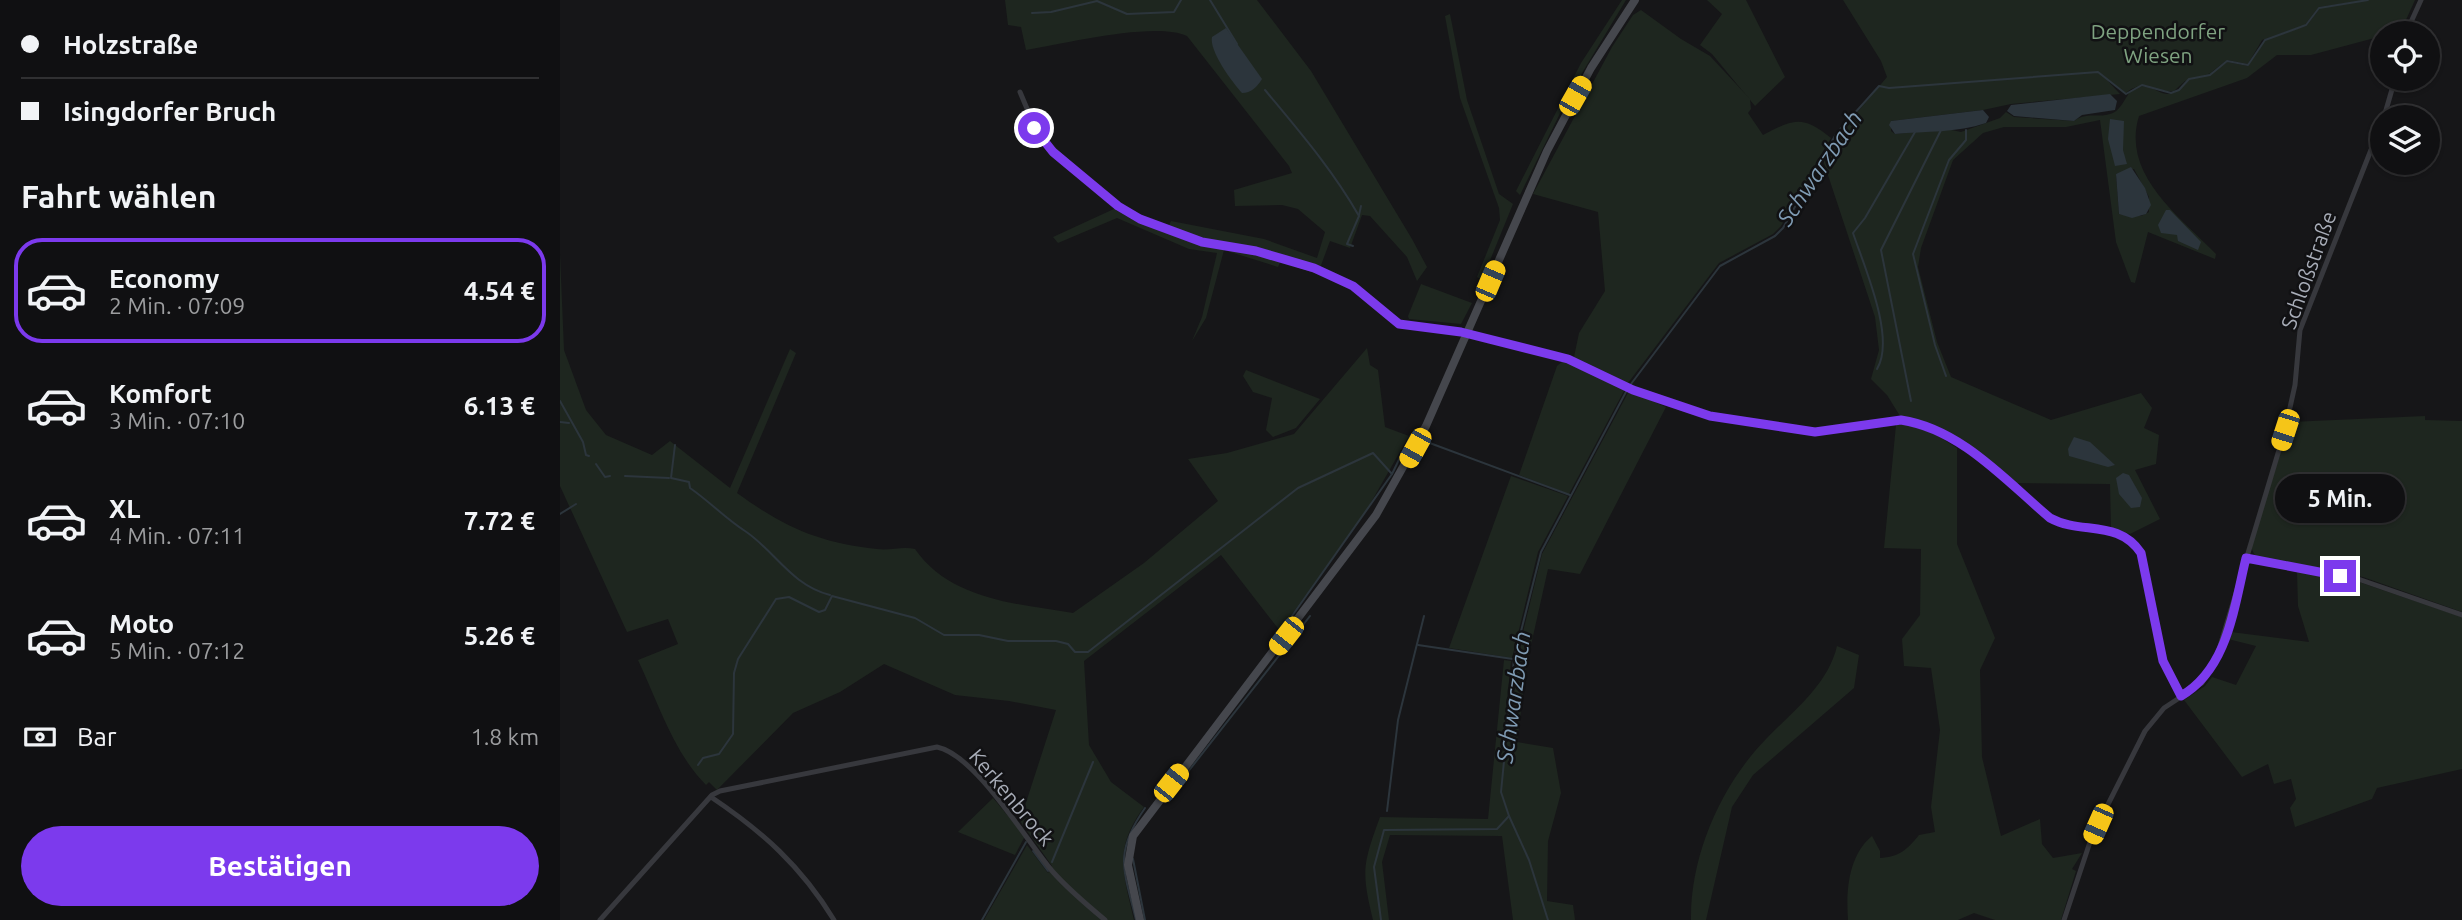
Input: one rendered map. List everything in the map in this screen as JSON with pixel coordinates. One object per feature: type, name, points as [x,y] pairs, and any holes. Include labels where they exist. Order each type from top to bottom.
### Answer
[{"type":"street","points":[[1140,920],[1128,864],[1133,836],[1376,515],[1426,426],[1546,151],[1591,68],[1635,0]]},
{"type":"street","points":[[2411,21],[2421,0]]},
{"type":"street","points":[[1020,92],[1034,128],[1048,147],[1118,206],[1140,219],[1202,242],[1256,251],[1314,268],[1353,286],[1399,324],[1419,324],[1468,334],[1568,359],[1630,388],[1692,412],[1806,432],[1901,420],[1915,422],[1951,437],[2050,518],[2069,526],[2109,529],[2122,534],[2136,546],[2141,553],[2163,661],[2181,696]]},
{"type":"street","name":"Schloßstraße","points":[[2064,920],[2092,836],[2145,731],[2156,716],[2202,683],[2215,663],[2285,430],[2295,385],[2300,330],[2370,152]]},
{"type":"street","points":[[2246,558],[2361,580],[2462,615]]},
{"type":"street","name":"Kerkenbrock","points":[[710,797],[720,791],[911,752],[944,748],[960,758],[993,794],[1068,888],[1105,920]]},
{"type":"street","points":[[600,920],[710,797],[769,838],[821,899],[834,920]]},
{"type":"green space","points":[[1005,0],[1257,0],[1311,71],[1427,267],[1417,281],[1407,257],[1370,216],[1362,215],[1350,248],[1330,241],[1320,268],[1283,256],[1278,267],[1224,250],[1206,318],[1192,341],[1202,317],[1217,253],[1189,249],[1117,218],[1058,243],[1053,237],[1116,208],[1165,233],[1171,221],[1264,239],[1317,258],[1325,232],[1298,209],[1282,205],[1235,206],[1234,190],[1292,173],[1289,166],[1187,36],[1172,32],[1132,32],[1026,50],[1021,27],[1008,25]]},
{"type":"green space","points":[[1622,0],[1626,0],[1570,93],[1520,195],[1516,191],[1581,63]]},
{"type":"green space","points":[[1707,0],[1746,0],[1785,77],[1755,106],[1712,54],[1700,45],[1722,14]]},
{"type":"green space","name":"Deppendorfer Wiesen","points":[[1843,0],[2366,0],[2319,7],[2305,25],[2262,40],[2248,64],[2227,60],[2211,73],[2227,62],[2248,66],[2265,40],[2306,26],[2320,8],[2369,0],[2415,0],[2405,21],[2370,21],[2370,39],[2311,55],[2277,55],[2247,78],[2139,116],[2136,137],[2138,157],[2146,175],[2171,209],[2216,254],[2215,259],[2148,232],[2135,283],[2131,282],[2116,242],[2100,120],[2066,127],[2004,127],[1983,133],[1953,160],[1921,248],[1918,267],[1937,342],[1951,377],[2051,420],[2141,393],[2152,408],[2144,428],[2159,435],[2156,464],[2135,470],[2160,519],[2130,534],[2111,528],[2110,484],[2013,483],[1948,433],[1900,416],[1887,395],[1871,379],[1879,350],[1875,317],[1823,160],[1839,134],[1887,77],[1881,61]],"holes":[[[2204,76],[2189,80],[2171,94],[2148,87],[2174,91],[2185,81]],[[2107,80],[2126,93],[2135,88],[2121,106],[2105,115],[2083,117],[2074,121],[2014,117],[2006,112],[2000,118],[1961,132],[1947,129],[1895,134],[1891,131],[1891,121],[2011,104],[2120,94]],[[2134,169],[2149,197],[2149,212],[2141,216],[2119,214],[2116,174]]]},
{"type":"green space","points":[[1641,10],[1710,56],[1750,99],[1751,109],[1748,113],[1763,135],[1783,125],[1798,122],[1812,126],[1831,138],[1781,226],[1773,234],[1719,263],[1628,383],[1574,357],[1579,333],[1605,291],[1598,212],[1533,194],[1612,47],[1633,15]]},
{"type":"green space","points":[[1450,14],[1467,100],[1499,194],[1513,204],[1482,280],[1477,277],[1500,220],[1499,208],[1460,98],[1445,16]]},
{"type":"green space","points":[[560,254],[564,350],[586,410],[606,435],[652,455],[670,441],[730,488],[790,349],[796,353],[737,493],[803,532],[856,546],[915,549],[930,566],[966,589],[1008,602],[1073,613],[1144,563],[1218,501],[1188,459],[1227,453],[1294,434],[1367,348],[1370,365],[1378,370],[1385,427],[1409,436],[1366,511],[1280,631],[1221,555],[1084,661],[1089,745],[1111,782],[1144,807],[1134,822],[1124,849],[1124,874],[1134,920],[984,920],[1027,845],[1048,873],[1052,866],[1020,821],[1056,710],[955,695],[884,664],[840,692],[793,713],[717,790],[709,782],[706,785],[694,772],[667,726],[638,660],[678,644],[668,619],[627,632],[560,486]]},
{"type":"green space","points":[[1421,284],[1472,303],[1461,324],[1409,319]]},
{"type":"green space","points":[[1563,361],[1625,389],[1569,494],[1519,475],[1557,366]]},
{"type":"green space","points":[[1246,370],[1320,399],[1296,428],[1273,437],[1266,430],[1272,398],[1253,392],[1243,376]]},
{"type":"green space","points":[[1629,391],[1666,407],[1580,574],[1548,569],[1527,663],[1517,742],[1553,748],[1561,793],[1548,841],[1547,901],[1573,905],[1575,920],[1513,920],[1502,836],[1390,835],[1382,862],[1389,920],[1373,920],[1365,878],[1367,857],[1380,817],[1488,819],[1504,660],[1511,661],[1503,741],[1508,742],[1516,661],[1542,554]]},
{"type":"green space","points":[[2425,416],[2425,420],[2462,421],[2462,612],[2363,577],[2255,556],[2251,547],[2290,422]]},
{"type":"green space","points":[[1905,424],[1935,434],[1957,448],[1957,544],[1995,638],[1980,670],[1982,757],[2001,836],[2040,819],[2042,844],[2053,858],[2082,853],[2072,869],[2076,871],[2061,920],[1995,920],[1974,913],[1958,920],[1848,920],[1850,875],[1864,844],[1872,836],[1880,851],[1880,858],[1892,856],[1911,845],[1919,835],[1935,832],[1931,807],[1940,730],[1931,668],[1904,666],[1902,639],[1920,615],[1921,549],[1884,548],[1896,425]]},
{"type":"green space","points":[[1511,476],[1568,496],[1538,552],[1512,658],[1449,648]]},
{"type":"green space","points":[[2297,572],[2359,582],[2462,617],[2462,769],[2377,788],[2372,799],[2295,827],[2290,808],[2296,799],[2291,779],[2274,784],[2268,764],[2242,777],[2184,700],[2205,686],[2212,677],[2236,685],[2256,646],[2228,639],[2231,632],[2309,642],[2298,606]]},
{"type":"green space","points":[[1837,646],[1859,655],[1854,688],[1753,775],[1732,807],[1706,920],[1691,920],[1692,896],[1702,847],[1722,800],[1750,757],[1808,697],[1826,673]]},
{"type":"green space","points":[[993,798],[1025,836],[1015,855],[958,832]]},
{"type":"shaded area","points":[[1226,28],[1262,79],[1248,92],[1242,93],[1214,50],[1212,37]]},
{"type":"shaded area","points":[[2110,94],[2117,101],[2115,110],[2082,115],[2074,121],[2014,116],[2007,111],[2011,105]]},
{"type":"shaded area","points":[[1983,110],[1989,117],[1986,123],[1964,129],[1895,134],[1889,125],[1891,121]]},
{"type":"shaded area","points":[[2110,119],[2124,121],[2123,150],[2127,164],[2115,166],[2108,139]]},
{"type":"shaded area","points":[[2131,167],[2145,188],[2151,205],[2146,214],[2132,218],[2119,214],[2116,174]]},
{"type":"shaded area","points":[[2166,210],[2170,210],[2201,242],[2198,250],[2178,241],[2177,235],[2161,233],[2158,225]]},
{"type":"shaded area","points":[[2074,437],[2090,442],[2115,465],[2108,467],[2069,456],[2068,449]]},
{"type":"shaded area","points":[[2123,473],[2129,475],[2142,498],[2140,507],[2131,508],[2119,494],[2116,478]]},
{"type":"waterway","points":[[1032,13],[1051,12],[1097,1],[1127,14],[1174,12],[1181,0]]},
{"type":"waterway","points":[[1210,0],[1237,44]]},
{"type":"waterway","name":"Schwarzbach","points":[[1631,384],[1720,266],[1775,236],[1783,228],[1836,134],[1879,86],[1889,88],[2098,72],[2126,94],[2142,85],[2171,93],[2179,90],[2189,79],[2210,75],[2227,61],[2248,65],[2265,40],[2306,25],[2319,8],[2368,0]]},
{"type":"waterway","points":[[1265,90],[1303,135],[1359,216],[1347,244],[1353,246]]},
{"type":"waterway","points":[[1911,401],[1881,250],[1941,130]]},
{"type":"waterway","points":[[1946,376],[1935,345],[1913,254],[1949,160],[1966,140],[1966,130]]},
{"type":"waterway","points":[[1877,369],[1882,356],[1881,321],[1853,233],[1865,218],[1915,132]]},
{"type":"waterway","points":[[1359,215],[1361,206]]},
{"type":"waterway","name":"Schwarzbach","points":[[1381,920],[1374,867],[1384,830],[1497,829],[1509,816],[1501,792],[1514,659],[1541,552],[1628,388]]},
{"type":"waterway","points":[[560,401],[583,442],[586,455],[589,456]]},
{"type":"waterway","points":[[560,422],[569,423]]},
{"type":"waterway","points":[[698,765],[703,758],[719,754],[733,734],[734,673],[738,659],[776,599],[789,597],[819,612],[825,610],[832,596],[915,618],[944,635],[979,635],[1008,641],[1056,641],[1068,644],[1075,652],[1088,652],[1298,488],[1373,453],[1392,474],[1411,435]]},
{"type":"waterway","points":[[1427,442],[1570,495]]},
{"type":"waterway","points":[[675,445],[671,478],[689,482],[690,488],[756,539],[794,576],[804,584],[830,595]]},
{"type":"waterway","points":[[596,464],[605,477],[610,476]]},
{"type":"waterway","points":[[1280,633],[1392,474]]},
{"type":"waterway","points":[[625,476],[669,478]]},
{"type":"waterway","points":[[560,514],[576,504]]},
{"type":"waterway","points":[[1169,796],[1310,616]]},
{"type":"waterway","points":[[1387,811],[1398,720],[1424,616]]},
{"type":"waterway","points":[[1418,645],[1513,659]]},
{"type":"waterway","points":[[1052,862],[1093,762]]},
{"type":"waterway","points":[[1136,920],[1124,862],[1128,838],[1145,808]]},
{"type":"waterway","points":[[1509,816],[1529,860],[1548,920]]},
{"type":"waterway","points":[[982,920],[1026,842]]},
{"type":"waterway","points":[[1033,851],[1048,871]]},
{"type":"waterway","points":[[1133,859],[1145,920]]},
{"type":"route","points":[[1034,128],[1039,138],[1053,152],[1118,206],[1140,219],[1202,242],[1256,251],[1314,268],[1353,286],[1399,324],[1419,324],[1461,332],[1568,359],[1633,390],[1710,416],[1806,432],[1901,420],[1915,422],[1951,437],[2050,518],[2069,526],[2109,529],[2122,534],[2136,546],[2141,553],[2163,661],[2181,696],[2202,683],[2215,663],[2228,627],[2246,558],[2340,576]]}]
